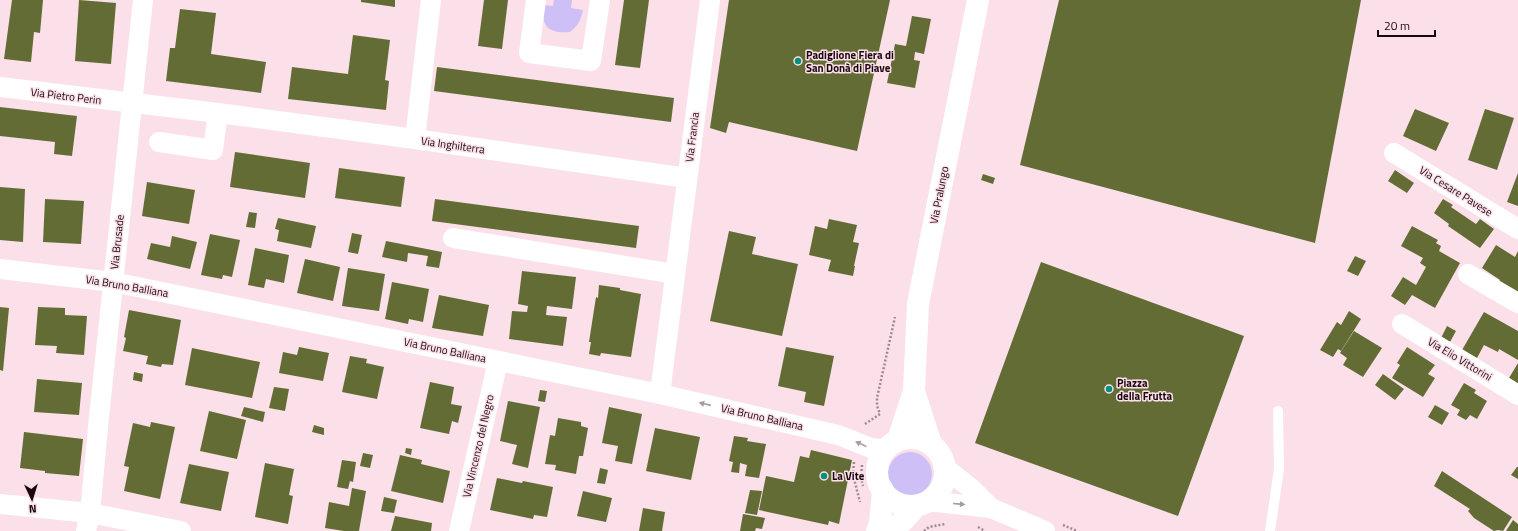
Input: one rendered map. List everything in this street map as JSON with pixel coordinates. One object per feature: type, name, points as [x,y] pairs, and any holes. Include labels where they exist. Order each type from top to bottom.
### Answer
[{"type":"street","name":"Via Brusade","points":[[88,522],[143,0]]},
{"type":"street","points":[[415,139],[431,0]]},
{"type":"street","points":[[536,0],[529,53],[591,61],[600,0]]},
{"type":"street","name":"Via Francia","points":[[660,394],[710,0]]},
{"type":"street","name":"Via Pralungo","points":[[945,468],[942,456],[930,444],[914,391],[918,304],[978,0]]},
{"type":"street","name":"Via Pietro Perin","points":[[0,87],[132,104]]},
{"type":"street","name":"Via Inghilterra","points":[[132,104],[218,113],[415,139],[687,178]]},
{"type":"street","points":[[159,142],[213,150],[218,113]]},
{"type":"street","name":"Via Cesare Pavese","points":[[1394,153],[1518,229]]},
{"type":"street","points":[[453,238],[675,274]]},
{"type":"street","name":"Via Bruno Balliana","points":[[0,269],[113,282],[660,394],[838,435],[871,448],[892,444]]},
{"type":"street","points":[[1468,274],[1518,303]]},
{"type":"street","name":"Via Elio Vittorini","points":[[1402,324],[1518,395]]},
{"type":"street","name":"Via Vincenzo del Negro","points":[[459,531],[498,361]]},
{"type":"street","name":"Via Pralungo","points":[[877,531],[880,523],[883,490],[878,480],[877,471],[879,459],[892,444],[914,391]]},
{"type":"street","points":[[892,444],[906,438],[917,438],[930,444]]},
{"type":"street","points":[[893,531],[923,503],[936,495],[942,486],[945,468],[967,485],[991,508]]},
{"type":"street","points":[[883,490],[888,497],[898,503],[909,506],[923,503],[991,508],[1050,527]]},
{"type":"street","points":[[0,504],[88,522],[181,531]]},
{"type":"lane","points":[[1269,530],[1274,508],[1279,469],[1278,411]]},
{"type":"path","points":[[854,461],[853,475],[860,505]]},
{"type":"path","points":[[923,531],[930,527],[947,524]]},
{"type":"path","points":[[974,526],[985,531]]},
{"type":"path","points":[[1050,527],[1077,531]]},
{"type":"shaded area","points":[[554,0],[572,0],[571,8],[583,10],[579,22],[570,32],[556,32],[551,30],[545,23],[543,18],[543,5],[553,6]]},
{"type":"shaded area","points":[[906,452],[914,452],[926,458],[932,470],[932,478],[926,490],[914,496],[906,496],[894,490],[888,478],[888,470],[894,458]]},
{"type":"building","points":[[12,0],[43,0],[40,33],[34,32],[31,62],[4,59]]},
{"type":"building","points":[[79,0],[116,3],[111,64],[75,61]]},
{"type":"building","points":[[361,0],[395,0],[395,7],[361,2]]},
{"type":"building","points":[[484,0],[508,0],[502,49],[478,46]]},
{"type":"building","points":[[624,0],[649,0],[640,68],[615,65]]},
{"type":"building","name":"Padiglione Fiera di San Donà di Piave","points":[[729,0],[890,0],[857,151],[729,122],[726,133],[710,128]]},
{"type":"building","points":[[1059,0],[1361,0],[1315,243],[1020,165]]},
{"type":"building","points":[[180,9],[216,13],[211,54],[266,62],[261,93],[166,81],[170,48],[175,48]]},
{"type":"building","points":[[912,16],[931,19],[924,54],[915,52],[914,60],[920,61],[915,88],[887,83],[895,44],[906,46]]},
{"type":"building","points":[[353,35],[390,40],[385,80],[389,81],[386,110],[288,99],[292,67],[348,74]]},
{"type":"building","points":[[437,67],[674,98],[671,122],[434,91]]},
{"type":"building","points":[[0,107],[77,116],[72,156],[54,154],[55,142],[0,136]]},
{"type":"building","points":[[1415,109],[1449,123],[1436,151],[1403,136]]},
{"type":"building","points":[[1485,109],[1514,118],[1497,170],[1468,160]]},
{"type":"building","points":[[235,152],[310,163],[305,198],[230,187]]},
{"type":"building","points":[[339,168],[405,177],[401,207],[335,198]]},
{"type":"building","points":[[1395,170],[1414,183],[1407,193],[1388,181]]},
{"type":"building","points":[[1518,173],[1518,206],[1507,202]]},
{"type":"building","points":[[983,174],[995,178],[993,184],[981,180]]},
{"type":"building","points":[[147,182],[195,190],[189,224],[142,216]]},
{"type":"building","points":[[0,187],[25,189],[23,242],[0,240]]},
{"type":"building","points":[[45,199],[84,201],[81,244],[43,242]]},
{"type":"building","points":[[435,199],[639,226],[636,248],[432,221]]},
{"type":"building","points":[[1443,199],[1453,205],[1451,207],[1476,224],[1480,219],[1494,229],[1480,248],[1448,226],[1449,224],[1434,213]]},
{"type":"building","points":[[249,212],[257,213],[255,228],[246,227]]},
{"type":"building","points":[[278,218],[316,226],[311,248],[277,241],[279,230],[275,229]]},
{"type":"building","points":[[829,219],[857,225],[853,242],[859,243],[853,276],[828,271],[831,260],[809,255],[815,226],[827,229]]},
{"type":"building","points":[[1412,226],[1438,240],[1436,243],[1441,246],[1439,251],[1460,263],[1435,308],[1412,295],[1405,305],[1391,296],[1403,277],[1416,285],[1426,267],[1420,263],[1423,258],[1401,246]]},
{"type":"building","points":[[729,231],[756,237],[752,254],[798,264],[782,336],[710,321]]},
{"type":"building","points":[[352,233],[362,235],[358,254],[348,252]]},
{"type":"building","points":[[210,234],[240,240],[232,277],[223,275],[222,279],[201,275]]},
{"type":"building","points":[[172,236],[197,242],[190,269],[147,259],[151,243],[170,247]]},
{"type":"building","points":[[386,241],[442,252],[439,268],[426,266],[428,256],[408,253],[407,262],[382,257]]},
{"type":"building","points":[[1496,245],[1515,257],[1518,251],[1518,293],[1499,282],[1500,280],[1482,268]]},
{"type":"building","points":[[255,248],[289,255],[284,283],[266,279],[264,288],[248,285]]},
{"type":"building","points":[[1355,256],[1366,261],[1358,276],[1347,271]]},
{"type":"building","points":[[305,259],[340,267],[333,301],[297,293]]},
{"type":"building","name":"Piazza della Frutta","points":[[1041,262],[1244,336],[1178,516],[975,443]]},
{"type":"building","points":[[348,268],[385,274],[379,311],[342,306]]},
{"type":"building","points":[[522,271],[576,277],[572,309],[547,306],[546,315],[567,317],[563,346],[509,339],[512,311],[527,312],[528,306],[518,304]]},
{"type":"building","points":[[392,282],[429,289],[423,322],[409,319],[408,324],[385,319]]},
{"type":"building","points":[[599,285],[620,288],[620,290],[641,294],[631,357],[601,353],[600,356],[589,354],[591,342],[589,342],[596,297],[598,298]]},
{"type":"building","points":[[439,295],[489,305],[483,336],[432,328]]},
{"type":"building","points":[[0,307],[9,308],[3,371],[0,370]]},
{"type":"building","points":[[38,307],[65,308],[65,315],[87,316],[84,355],[56,353],[57,346],[35,345]]},
{"type":"building","points":[[129,310],[181,320],[173,365],[162,364],[161,367],[146,364],[148,356],[123,351]]},
{"type":"building","points":[[1349,311],[1361,319],[1341,351],[1338,349],[1333,357],[1320,350],[1337,322],[1341,325]]},
{"type":"building","points":[[1484,312],[1518,331],[1518,360],[1499,349],[1498,352],[1484,345],[1477,358],[1462,350]]},
{"type":"building","points":[[1447,326],[1456,331],[1450,342],[1441,338]]},
{"type":"building","points":[[1354,331],[1382,348],[1363,377],[1343,365],[1347,358],[1340,353]]},
{"type":"building","points":[[299,347],[329,353],[323,381],[279,373],[283,352],[297,355]]},
{"type":"building","points":[[786,347],[834,356],[824,406],[804,402],[806,392],[778,386]]},
{"type":"building","points":[[1407,347],[1435,365],[1428,374],[1435,378],[1423,397],[1392,378],[1400,365],[1397,363]]},
{"type":"building","points":[[192,348],[260,362],[252,398],[185,385]]},
{"type":"building","points":[[350,356],[367,359],[366,363],[384,367],[377,399],[342,392]]},
{"type":"building","points":[[1518,363],[1518,384],[1509,378]]},
{"type":"building","points":[[134,372],[143,374],[142,382],[133,380]]},
{"type":"building","points":[[1383,374],[1404,389],[1395,400],[1375,385]]},
{"type":"building","points":[[37,379],[82,383],[79,415],[34,412]]},
{"type":"building","points":[[430,382],[454,387],[451,404],[462,406],[458,423],[452,421],[449,434],[420,428]]},
{"type":"building","points":[[1464,383],[1476,390],[1474,393],[1487,401],[1477,419],[1470,415],[1466,420],[1457,415],[1460,410],[1451,405]]},
{"type":"building","points":[[274,387],[289,389],[285,411],[269,408]]},
{"type":"building","points":[[540,390],[547,391],[545,402],[538,401]]},
{"type":"building","points":[[508,401],[540,407],[528,468],[512,464],[517,445],[500,441]]},
{"type":"building","points":[[1435,405],[1449,413],[1442,425],[1428,417]]},
{"type":"building","points":[[244,407],[265,412],[263,422],[241,416]]},
{"type":"building","points":[[609,407],[642,414],[632,464],[615,461],[618,446],[602,443]]},
{"type":"building","points":[[209,411],[246,420],[237,459],[200,451]]},
{"type":"building","points":[[558,418],[581,422],[581,426],[588,428],[583,456],[579,456],[576,474],[555,470],[556,465],[545,464],[550,435],[555,436]]},
{"type":"building","points":[[151,422],[175,427],[160,499],[124,491],[129,467],[124,466],[133,423],[150,427]]},
{"type":"building","points":[[314,425],[324,428],[324,435],[312,432]]},
{"type":"building","points":[[655,428],[700,437],[691,480],[646,471]]},
{"type":"building","points":[[24,432],[83,439],[79,476],[45,473],[45,471],[20,468]]},
{"type":"building","points":[[734,436],[748,438],[747,441],[766,444],[759,478],[745,476],[747,465],[740,463],[739,473],[731,472],[733,462],[729,461]]},
{"type":"building","points":[[406,448],[412,449],[411,455],[405,453]]},
{"type":"building","points":[[811,450],[852,460],[839,524],[829,521],[828,525],[759,510],[766,476],[794,482],[800,456],[809,458]]},
{"type":"building","points":[[363,453],[373,455],[370,468],[360,466]]},
{"type":"building","points":[[400,455],[422,460],[421,464],[450,471],[443,503],[391,491]]},
{"type":"building","points":[[342,460],[356,462],[353,482],[350,481],[348,489],[337,487]]},
{"type":"building","points":[[265,463],[294,469],[289,495],[293,496],[288,524],[255,517]]},
{"type":"building","points":[[189,464],[229,472],[221,511],[180,503]]},
{"type":"building","points":[[1518,467],[1518,479],[1511,475]]},
{"type":"building","points":[[600,468],[608,470],[605,484],[597,483]]},
{"type":"building","points":[[1442,471],[1512,517],[1503,531],[1494,531],[1474,518],[1468,511],[1470,509],[1434,486]]},
{"type":"building","points":[[497,478],[553,487],[547,517],[534,515],[533,519],[490,510]]},
{"type":"building","points":[[352,488],[366,491],[359,531],[344,531],[325,528],[329,502],[349,506]]},
{"type":"building","points":[[750,490],[762,491],[757,515],[745,513]]},
{"type":"building","points":[[583,491],[612,498],[606,522],[577,516]]},
{"type":"building","points":[[384,497],[397,500],[394,513],[381,511]]},
{"type":"building","points":[[643,508],[665,512],[662,531],[639,531]]},
{"type":"building","points":[[743,514],[765,518],[762,529],[756,528],[755,531],[740,531]]},
{"type":"building","points":[[395,516],[432,523],[431,531],[391,531]]},
{"type":"building","points":[[1513,520],[1518,524],[1518,531],[1506,531]]},
{"type":"place","name":"Padiglione Fiera di San Donà di Piave","points":[[798,61]]},
{"type":"place","name":"Piazza della Frutta","points":[[1109,389]]},
{"type":"place","name":"La Vite","points":[[824,476]]}]
